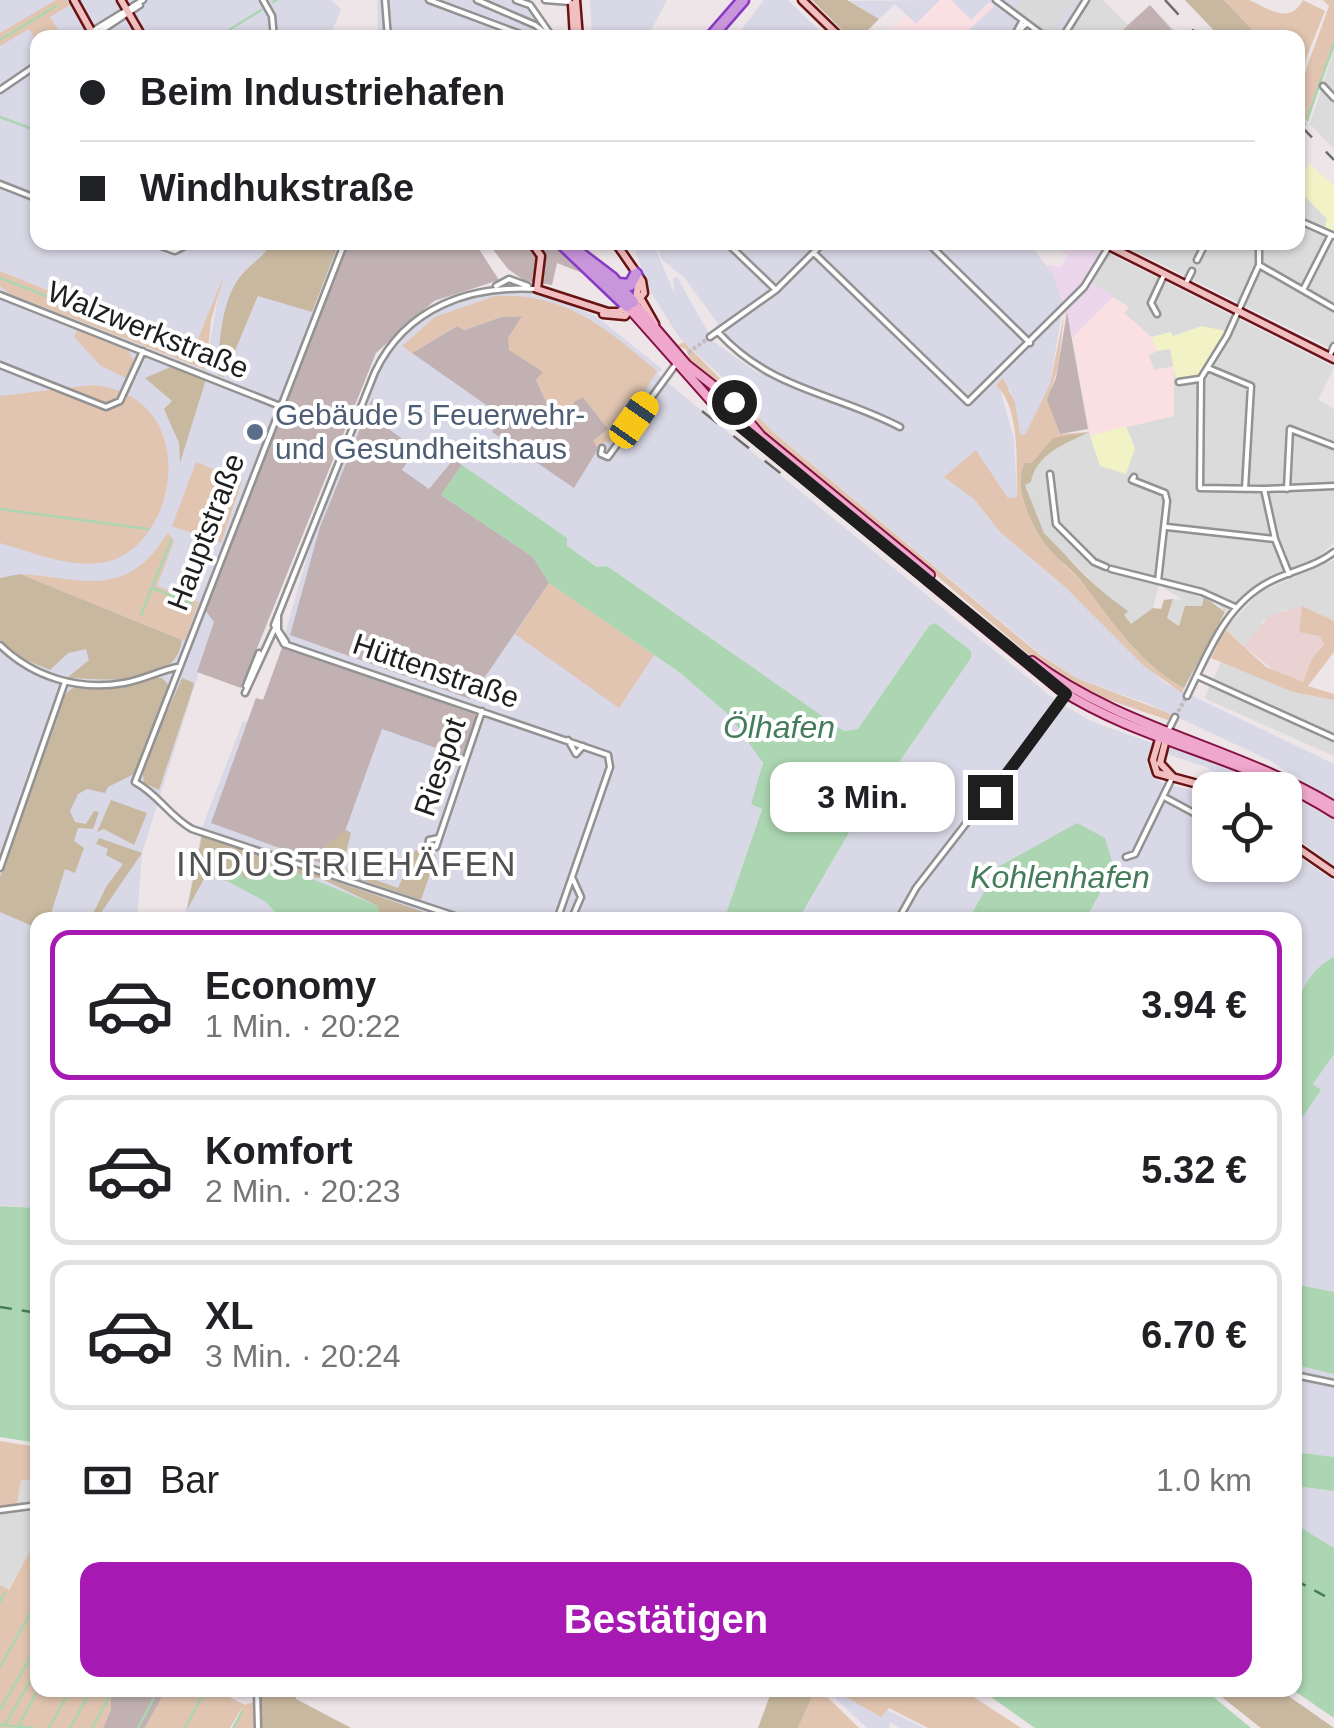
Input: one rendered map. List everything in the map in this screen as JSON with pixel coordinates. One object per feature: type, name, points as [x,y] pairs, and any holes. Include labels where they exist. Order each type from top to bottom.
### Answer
[{"type":"highway","points":[[717,30],[742,0]]},
{"type":"highway","points":[[726,30],[751,0]]},
{"type":"highway","points":[[569,250],[634,305]]},
{"type":"highway","points":[[578,250],[618,284],[634,305]]},
{"type":"highway","points":[[618,284],[630,284],[638,276]]},
{"type":"main road","points":[[74,0],[89,30]]},
{"type":"main road","points":[[120,0],[138,30]]},
{"type":"main road","points":[[574,0],[575,30]]},
{"type":"main road","points":[[802,0],[833,30]]},
{"type":"main road","points":[[537,250],[541,256],[537,289],[608,312],[634,305]]},
{"type":"main road","points":[[621,250],[638,276],[634,305],[681,359],[734,402],[767,442],[1063,682],[1165,734]]},
{"type":"main road","points":[[1116,250],[1331,358]]},
{"type":"main road","points":[[634,305],[719,409],[1066,694],[1110,717],[1268,770],[1334,809]]},
{"type":"main road","points":[[719,409],[722,399],[734,402]]},
{"type":"main road","points":[[1110,717],[1121,710]]},
{"type":"main road","points":[[1165,734],[1160,763],[1173,776],[1192,782]]},
{"type":"main road","points":[[1302,850],[1334,872]]},
{"type":"street","points":[[100,30],[144,0]]},
{"type":"street","points":[[263,0],[272,16],[273,30]]},
{"type":"street","points":[[387,30],[388,0]]},
{"type":"street","points":[[429,0],[509,30]]},
{"type":"street","points":[[516,0],[530,5],[547,30]]},
{"type":"street","points":[[545,0],[574,0]]},
{"type":"street","points":[[996,0],[1036,30]]},
{"type":"street","points":[[1067,30],[1086,0]]},
{"type":"street","points":[[480,1],[539,30]]},
{"type":"street","points":[[1019,30],[1025,22]]},
{"type":"street","points":[[0,90],[30,69]]},
{"type":"street","points":[[1323,86],[1333,95]]},
{"type":"street","points":[[0,184],[30,196]]},
{"type":"street","points":[[1303,290],[1332,236],[1305,223]]},
{"type":"street","name":"Hauptstraße","points":[[342,250],[135,782],[162,799],[173,816],[198,831],[438,912]]},
{"type":"street","points":[[734,250],[776,290]]},
{"type":"street","points":[[710,337],[776,290],[817,250]]},
{"type":"street","points":[[935,250],[1030,343]]},
{"type":"street","points":[[814,254],[965,402],[976,398],[1084,287],[1101,250]]},
{"type":"street","points":[[1197,260],[1202,250]]},
{"type":"street","points":[[1259,250],[1260,265],[1201,378],[1200,488],[1334,486]]},
{"type":"street","points":[[1260,265],[1334,308]]},
{"type":"street","points":[[1184,285],[1192,270]]},
{"type":"street","points":[[1157,314],[1151,303],[1164,274]]},
{"type":"street","points":[[244,693],[265,642],[276,633],[278,614],[385,353],[404,329],[434,308],[494,288],[509,278],[537,289]]},
{"type":"street","name":"Walzwerkstraße","points":[[0,296],[280,406]]},
{"type":"street","points":[[718,332],[777,380],[855,403],[900,426]]},
{"type":"street","points":[[1331,358],[1334,346]]},
{"type":"street","points":[[0,366],[106,407],[120,400],[143,352]]},
{"type":"street","points":[[615,448],[681,359]]},
{"type":"street","points":[[1207,368],[1251,386],[1245,489]]},
{"type":"street","points":[[1179,382],[1201,378]]},
{"type":"street","points":[[1288,488],[1290,429],[1334,446]]},
{"type":"street","points":[[1050,474],[1056,524],[1085,555],[1108,568],[1219,600],[1234,610]]},
{"type":"street","points":[[1134,477],[1132,480],[1165,493],[1167,528],[1158,581]]},
{"type":"street","points":[[1264,490],[1275,539],[1289,574]]},
{"type":"street","points":[[1167,528],[1275,539]]},
{"type":"street","points":[[1187,696],[1234,610],[1258,589],[1334,554]]},
{"type":"street","name":"Hüttenstraße","points":[[276,633],[290,645],[584,745],[576,754],[568,740]]},
{"type":"street","points":[[0,645],[26,666],[66,682],[118,684],[177,668]]},
{"type":"street","points":[[1196,676],[1334,738]]},
{"type":"street","points":[[0,868],[66,682]]},
{"type":"street","points":[[1063,682],[1066,694]]},
{"type":"street","points":[[902,912],[916,888],[1066,694],[1078,691]]},
{"type":"street","name":"Riespot","points":[[439,838],[483,710]]},
{"type":"street","points":[[1165,734],[1175,717]]},
{"type":"street","points":[[560,912],[610,762],[608,755],[584,745]]},
{"type":"street","points":[[1126,856],[1135,854],[1166,798],[1173,776]]},
{"type":"street","points":[[1166,798],[1192,813]]},
{"type":"street","points":[[572,876],[581,897],[575,912]]},
{"type":"street","points":[[1302,1376],[1334,1383]]},
{"type":"street","points":[[0,1510],[30,1506]]},
{"type":"street","points":[[257,1697],[258,1728]]},
{"type":"shaded area","points":[[0,0],[331,0],[341,9],[333,30],[30,30],[30,250],[268,250],[242,273],[233,291],[219,351],[224,376],[259,295],[312,312],[336,250],[346,250],[205,609],[215,621],[142,853],[138,912],[30,912],[30,1207],[0,1205],[0,286],[18,297],[205,370],[220,286],[195,349],[0,271]]},
{"type":"shaded area","points":[[56,0],[67,0],[70,5],[50,17],[58,30],[29,29],[0,46],[0,33]]},
{"type":"shaded area","points":[[377,0],[520,0],[531,4],[553,30],[378,30]]},
{"type":"shaded area","points":[[590,0],[667,0],[651,30],[592,30]]},
{"type":"shaded area","points":[[764,0],[788,0],[819,30],[741,30]]},
{"type":"shaded area","points":[[812,0],[847,0],[879,19],[868,30],[842,30]]},
{"type":"shaded area","points":[[940,0],[916,24],[895,4],[879,19],[849,1]]},
{"type":"shaded area","points":[[940,0],[951,0],[971,20],[990,2],[994,6],[969,30],[892,30],[906,15],[916,24]]},
{"type":"shaded area","points":[[951,0],[1090,0],[1070,30],[969,30],[994,5],[989,2],[971,21]]},
{"type":"shaded area","points":[[1022,0],[1073,1],[1053,30],[1047,30],[1016,9]]},
{"type":"shaded area","points":[[1090,0],[1103,0],[1128,25],[1150,5],[1174,30],[1070,30]]},
{"type":"shaded area","points":[[1185,0],[1224,0],[1252,30],[1213,30]]},
{"type":"shaded area","points":[[1224,0],[1249,0],[1284,13],[1297,8],[1303,0],[1325,11],[1305,61],[1305,30],[1252,30]]},
{"type":"shaded area","points":[[1323,0],[1334,0],[1334,49],[1306,120],[1305,73],[1329,6]]},
{"type":"shaded area","points":[[1150,5],[1172,30],[1123,30]]},
{"type":"shaded area","points":[[1334,49],[1334,149],[1310,124]]},
{"type":"shaded area","points":[[1310,164],[1334,186],[1334,235],[1324,230],[1327,219],[1305,196],[1305,169]]},
{"type":"shaded area","points":[[1305,196],[1328,219],[1334,235],[1334,350],[1133,250],[1305,250]]},
{"type":"shaded area","points":[[266,250],[336,250],[312,312],[258,296],[224,377],[218,375],[230,294],[244,272]]},
{"type":"shaded area","points":[[346,250],[480,250],[499,280],[434,301],[376,353],[241,688],[197,672],[214,622],[205,610]]},
{"type":"shaded area","points":[[493,250],[563,250],[595,278],[557,263],[552,285],[525,281],[508,269]]},
{"type":"shaded area","points":[[635,250],[656,250],[675,295],[673,279],[677,277],[713,341],[764,378],[714,329],[718,324],[684,277],[662,260],[658,250],[1035,250],[1054,277],[1063,305],[1050,384],[1025,436],[1020,435],[1010,389],[999,386],[1014,439],[1017,498],[1009,499],[976,451],[945,477],[974,499],[1000,532],[1065,587],[1165,683],[1334,764],[1334,799],[1302,780],[1302,772],[1289,772],[1149,704],[1076,678],[1039,653],[759,420],[731,385],[679,337],[650,291]]},
{"type":"shaded area","points":[[1060,250],[1106,252],[1089,281],[1113,297],[1073,337],[1047,265],[1060,267],[1068,255]]},
{"type":"shaded area","points":[[1106,252],[1334,367],[1318,400],[1334,409],[1334,543],[1320,555],[1260,584],[1225,612],[1216,602],[1203,606],[1180,626],[1167,618],[1173,599],[1183,600],[1159,585],[1153,608],[1131,624],[1123,615],[1127,611],[1102,592],[1044,533],[1024,485],[1031,482],[1033,468],[1054,449],[1089,432],[1073,337],[1112,298],[1089,281]]},
{"type":"shaded area","points":[[0,271],[194,349],[224,275],[211,320],[206,370],[10,294],[0,286]]},
{"type":"shaded area","points":[[511,290],[546,294],[597,317],[662,369],[657,374],[1055,700],[1091,721],[1152,743],[1147,764],[1154,778],[1166,785],[1192,790],[1192,882],[1302,882],[1302,859],[1334,881],[1334,957],[1302,991],[1302,912],[1089,912],[1114,868],[1020,855],[998,867],[973,912],[803,912],[849,834],[842,829],[853,813],[861,816],[971,658],[935,623],[929,626],[858,729],[844,731],[607,566],[598,567],[566,546],[566,538],[462,465],[558,589],[679,672],[729,715],[759,754],[763,768],[751,804],[762,808],[727,912],[186,912],[203,825],[243,721],[247,722],[255,699],[263,699],[288,640],[284,637],[315,530],[377,377],[398,341],[424,319],[461,299]]},
{"type":"shaded area","points":[[495,296],[520,296],[564,307],[602,327],[657,371],[615,442],[604,442],[598,449],[593,441],[608,429],[583,397],[575,401],[569,415],[552,414],[536,380],[543,372],[509,350],[508,338],[522,316],[501,317],[464,330],[457,326],[412,353],[402,346],[435,317]]},
{"type":"shaded area","points":[[1113,297],[1129,307],[1124,313],[1154,339],[1157,351],[1149,355],[1154,370],[1174,366],[1174,416],[1090,436],[1073,337]]},
{"type":"shaded area","points":[[1067,312],[1088,429],[1060,434],[1046,400],[1056,378]]},
{"type":"shaded area","points":[[1064,315],[1058,368],[1047,400],[1060,434],[1089,432],[1073,435],[1032,464],[1025,463],[1021,485],[1027,511],[1057,559],[1082,582],[1140,654],[1184,688],[1182,693],[1144,666],[1065,587],[1000,532],[974,499],[944,477],[976,450],[1008,498],[1017,497],[1013,422],[1010,408],[996,385],[1003,378],[1015,403],[1020,434],[1025,435],[1050,384]]},
{"type":"shaded area","points":[[523,316],[508,338],[544,372],[536,380],[552,414],[583,397],[608,429],[594,440],[598,449],[574,488],[492,432],[502,416],[412,353],[457,326],[465,330],[501,317]]},
{"type":"shaded area","points":[[1202,326],[1226,331],[1199,375],[1176,380],[1170,349],[1157,351],[1152,337],[1170,332],[1173,336]]},
{"type":"shaded area","points":[[77,330],[128,350],[135,363],[128,379],[101,366],[74,337]]},
{"type":"shaded area","points":[[684,342],[773,432],[1039,654],[1076,678],[1166,712],[1171,715],[1168,720],[1085,692],[1035,660],[859,509],[771,442],[692,365],[686,349],[676,346]]},
{"type":"shaded area","points":[[173,366],[206,379],[180,463],[179,443],[164,409],[172,401],[145,378]]},
{"type":"shaded area","points":[[92,385],[129,395],[153,416],[166,444],[168,475],[162,506],[147,534],[126,554],[87,564],[61,561],[0,543],[0,396]]},
{"type":"shaded area","points":[[373,397],[371,416],[416,449],[402,470],[429,489],[453,460],[462,465],[441,495],[533,557],[549,583],[470,699],[290,635],[320,527]]},
{"type":"shaded area","points":[[1126,426],[1135,448],[1126,474],[1100,466],[1090,436]]},
{"type":"shaded area","points":[[1089,432],[1045,457],[1031,482],[1025,485],[1044,524],[1066,556],[1128,611],[1124,615],[1131,624],[1153,608],[1161,609],[1164,600],[1173,599],[1167,618],[1179,626],[1185,606],[1202,606],[1204,597],[1225,612],[1184,688],[1127,641],[1079,578],[1047,547],[1027,511],[1021,485],[1025,463],[1032,463],[1053,438]]},
{"type":"shaded area","points":[[196,462],[242,481],[221,543],[172,526]]},
{"type":"shaded area","points":[[1031,484],[1053,527],[1089,564],[1084,574],[1044,533],[1026,488]]},
{"type":"shaded area","points":[[168,532],[174,541],[157,586],[199,602],[185,641],[20,574],[84,581],[120,577],[152,554]]},
{"type":"shaded area","points":[[1334,560],[1334,621],[1286,609],[1261,622],[1263,628],[1244,646],[1225,629],[1260,592]]},
{"type":"shaded area","points":[[20,574],[182,640],[177,656],[152,674],[117,679],[67,678],[89,660],[86,649],[68,653],[50,670],[18,657],[0,639],[0,578]]},
{"type":"shaded area","points":[[549,583],[654,655],[619,708],[515,634]]},
{"type":"shaded area","points":[[1302,606],[1299,631],[1320,636],[1324,645],[1312,658],[1303,682],[1278,674],[1244,646],[1270,615]]},
{"type":"shaded area","points":[[1302,606],[1334,621],[1334,652],[1308,686],[1334,694],[1334,700],[1293,692],[1211,658],[1225,629],[1266,667],[1303,682],[1312,658],[1324,645],[1320,636],[1299,632]]},
{"type":"shaded area","points":[[283,645],[479,716],[464,758],[382,729],[332,867],[211,823],[256,698],[263,700]]},
{"type":"shaded area","points":[[1222,660],[1308,695],[1334,700],[1334,756],[1204,698]]},
{"type":"shaded area","points":[[151,678],[162,678],[169,685],[136,773],[108,787],[105,793],[87,789],[78,794],[70,811],[75,822],[86,824],[94,811],[99,812],[93,829],[78,828],[74,841],[84,848],[75,873],[65,869],[52,912],[30,912],[30,925],[0,912],[0,877],[64,695],[75,686],[125,687]]},
{"type":"shaded area","points":[[182,678],[194,683],[193,688],[159,790],[144,783],[142,769]]},
{"type":"shaded area","points":[[1168,746],[1239,772],[1213,772],[1164,753]]},
{"type":"shaded area","points":[[111,800],[147,813],[134,845],[104,829],[97,832]]},
{"type":"shaded area","points":[[1302,802],[1334,820],[1334,866],[1302,842]]},
{"type":"shaded area","points":[[346,830],[351,833],[342,868],[398,888],[415,850],[432,852],[436,856],[421,900],[324,867],[329,855],[325,845]]},
{"type":"shaded area","points":[[202,835],[424,912],[379,912],[378,906],[320,878],[268,874],[261,879],[226,877],[227,881],[205,877],[187,910]]},
{"type":"shaded area","points":[[99,838],[142,853],[101,912],[94,912],[123,864],[106,855],[108,849],[96,844]]},
{"type":"shaded area","points":[[1334,1054],[1334,1292],[1302,1285],[1302,1118],[1320,1091],[1313,1084]]},
{"type":"shaded area","points":[[1302,1367],[1334,1374],[1334,1457],[1302,1453]]},
{"type":"shaded area","points":[[0,1441],[30,1446],[30,1481],[21,1480],[17,1504],[0,1507]]},
{"type":"shaded area","points":[[21,1480],[30,1481],[30,1551],[8,1590],[0,1585],[0,1507],[17,1504]]},
{"type":"shaded area","points":[[1302,1487],[1334,1491],[1334,1548],[1302,1528]]},
{"type":"shaded area","points":[[30,1551],[30,1697],[111,1697],[103,1728],[0,1728],[0,1585],[9,1590]]},
{"type":"shaded area","points":[[111,1697],[162,1697],[145,1728],[103,1728]]},
{"type":"shaded area","points":[[162,1697],[231,1697],[245,1705],[253,1702],[255,1728],[233,1728],[243,1706],[230,1728],[145,1728]]},
{"type":"shaded area","points":[[296,1697],[351,1728],[260,1728],[257,1699]]},
{"type":"shaded area","points":[[769,1697],[812,1697],[798,1728],[758,1728]]},
{"type":"shaded area","points":[[812,1697],[827,1697],[859,1728],[798,1728]]},
{"type":"shaded area","points":[[845,1697],[880,1716],[887,1710],[924,1728],[900,1728],[890,1722],[889,1728],[867,1728],[835,1698]]},
{"type":"shaded area","points":[[845,1697],[974,1697],[1021,1728],[928,1728],[889,1708],[881,1717]]},
{"type":"shaded area","points":[[1222,1697],[1290,1697],[1334,1728],[1261,1728]]},
{"type":"water","name":"Ölhafen","points":[[462,465],[567,538],[567,546],[597,567],[607,566],[844,731],[858,729],[929,626],[935,623],[971,651],[971,658],[861,817],[853,813],[843,828],[849,833],[803,912],[727,912],[762,809],[751,804],[763,763],[729,715],[679,672],[549,583],[533,557],[441,495]]},
{"type":"water","name":"Kohlenhafen","points":[[1077,823],[1105,838],[1114,868],[1089,912],[973,912],[998,867]]},
{"type":"water","points":[[273,863],[378,906],[379,912],[275,912],[266,902],[227,881],[240,871],[244,878],[261,879]]},
{"type":"water","points":[[1334,957],[1334,1054],[1313,1084],[1321,1090],[1302,1118],[1302,992],[1316,971]]},
{"type":"water","points":[[0,1206],[30,1208],[30,1442],[0,1437]]},
{"type":"water","points":[[1302,1285],[1334,1292],[1334,1374],[1302,1367]]},
{"type":"water","points":[[1302,1453],[1334,1457],[1334,1491],[1302,1487]]},
{"type":"water","points":[[1302,1528],[1334,1548],[1334,1718],[1302,1696]]},
{"type":"water","points":[[991,1697],[1213,1697],[1251,1728],[1035,1728]]},
{"type":"waterway","points":[[273,2],[277,0]]},
{"type":"waterway","points":[[0,40],[56,6]]},
{"type":"waterway","points":[[229,30],[261,10]]},
{"type":"waterway","points":[[1307,120],[1334,43]]},
{"type":"waterway","points":[[0,117],[30,128]]},
{"type":"waterway","points":[[0,278],[184,350]]},
{"type":"waterway","points":[[0,509],[148,529]]},
{"type":"waterway","points":[[141,615],[171,540]]},
{"type":"waterway","points":[[152,588],[193,604]]},
{"type":"waterway","points":[[0,1602],[5,1593]]},
{"type":"waterway","points":[[0,1667],[30,1614]]},
{"type":"waterway","points":[[0,1710],[30,1658]]},
{"type":"waterway","points":[[5,1725],[30,1681]]},
{"type":"waterway","points":[[18,1727],[34,1697]]},
{"type":"waterway","points":[[49,1728],[66,1697]]},
{"type":"waterway","points":[[70,1728],[87,1697]]},
{"type":"waterway","points":[[92,1728],[109,1697]]},
{"type":"waterway","points":[[138,1728],[154,1697]]},
{"type":"waterway","points":[[185,1728],[201,1697]]},
{"type":"waterway","points":[[233,1728],[242,1712]]},
{"type":"waterway","points":[[0,1725],[33,1728]]},
{"type":"ferry route","points":[[0,1307],[30,1312]]},
{"type":"ferry route","points":[[1302,1584],[1334,1601]]},
{"type":"tunnel","points":[[688,353],[710,337]]},
{"type":"tunnel","points":[[1175,717],[1187,696]]},
{"type":"railway","points":[[1165,0],[1193,30]]},
{"type":"railway","points":[[1305,130],[1334,160]]},
{"type":"railway","points":[[702,411],[789,480]]},
{"type":"place","name":"Gebäude 5 Feuerwehr- und Gesundheitshaus","points":[[255,432]]},
{"type":"district","name":"INDUSTRIEHÄFEN","points":[[347,864]]},
{"type":"route","points":[[734,402],[722,399],[719,409],[1066,694],[990,797]]}]
